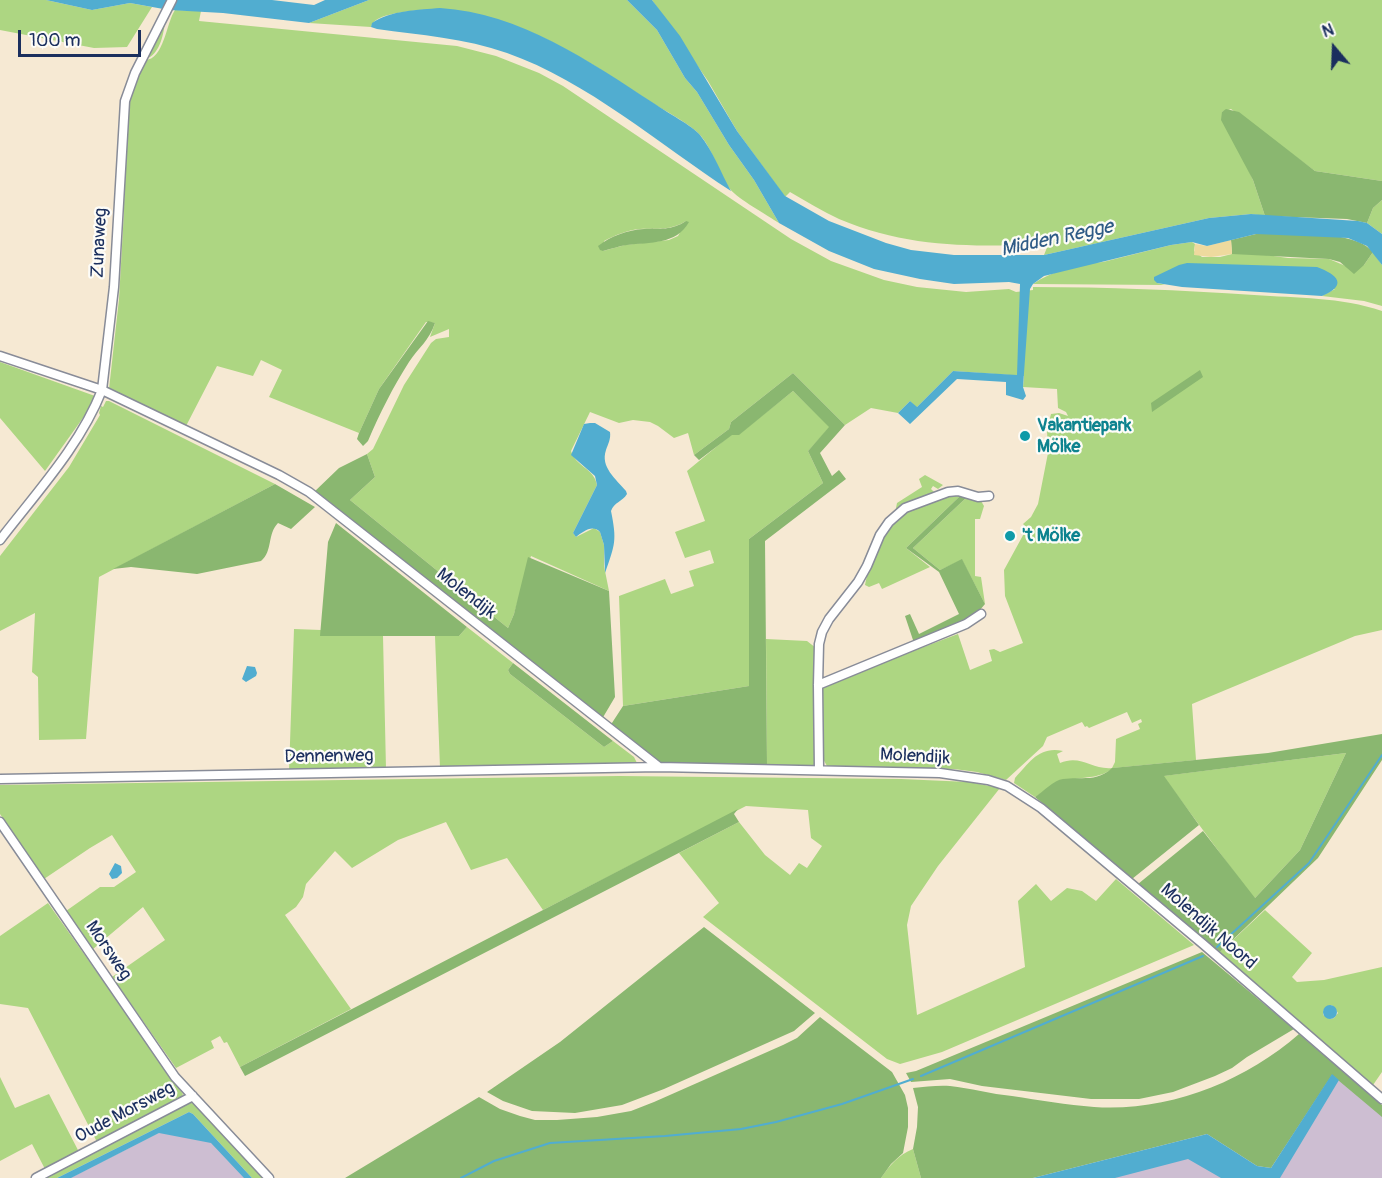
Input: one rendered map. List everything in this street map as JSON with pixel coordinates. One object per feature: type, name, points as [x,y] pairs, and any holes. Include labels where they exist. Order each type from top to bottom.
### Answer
[{"type":"street","name":"Zunaweg","points":[[0,540],[70,447],[102,390],[114,287],[125,101],[135,73],[172,0]]},
{"type":"street","points":[[0,356],[102,390]]},
{"type":"street","name":"Molendijk","points":[[102,390],[279,475],[309,492],[659,767],[940,773],[988,780],[1007,786]]},
{"type":"street","points":[[819,770],[818,685],[819,644],[822,632],[858,582],[879,535],[889,522],[905,508],[953,491],[978,497],[989,496]]},
{"type":"street","points":[[818,685],[966,624],[981,614]]},
{"type":"street","name":"Dennenweg","points":[[0,779],[659,767]]},
{"type":"street","name":"Molendijk Noord","points":[[1007,786],[1041,808],[1382,1099]]},
{"type":"street","name":"Morsweg","points":[[0,822],[176,1077],[193,1096]]},
{"type":"street","name":"Oude Morsweg","points":[[36,1178],[193,1096],[269,1178]]},
{"type":"shaded area","points":[[1339,1074],[1382,1110],[1382,1178],[1272,1178]]},
{"type":"shaded area","points":[[190,1117],[247,1178],[70,1178]]},
{"type":"shaded area","points":[[1200,1149],[1253,1178],[1077,1178]]},
{"type":"green space","points":[[0,0],[46,0],[92,10],[130,3],[152,7],[127,47],[94,48],[0,30]]},
{"type":"green space","points":[[369,0],[627,0],[657,30],[685,78],[697,92],[779,223],[730,189],[704,139],[695,130],[595,66],[537,35],[475,14],[443,10],[411,11],[388,15],[377,19],[371,27],[309,23]]},
{"type":"green space","points":[[652,0],[1382,0],[1382,181],[1315,171],[1231,109],[1222,112],[1253,180],[1265,216],[1251,214],[1209,218],[1044,255],[1048,245],[942,244],[891,236],[839,219],[790,192],[785,197],[737,131],[708,81]]},
{"type":"green space","points":[[175,10],[201,11],[199,21],[457,46],[496,56],[539,73],[563,86],[791,239],[831,261],[884,280],[917,287],[966,292],[1009,289],[1016,292],[1033,290],[1033,287],[1172,290],[1303,298],[1351,303],[1382,311],[1382,630],[1355,636],[1192,704],[1196,760],[1113,768],[1098,776],[1077,779],[1052,787],[1035,797],[1014,783],[1015,778],[1030,761],[1047,751],[1063,751],[1057,754],[1060,763],[1074,760],[1098,767],[1112,768],[1115,762],[1116,739],[1140,729],[1138,724],[1142,722],[1141,719],[1132,723],[1127,712],[1089,728],[1085,727],[1082,722],[1047,737],[1043,746],[1006,780],[977,772],[954,769],[827,766],[823,759],[822,689],[828,683],[958,634],[970,670],[992,661],[989,650],[994,649],[1000,652],[1023,643],[1005,596],[1004,570],[1027,528],[1023,524],[1031,517],[1038,504],[1048,453],[1047,430],[1051,414],[1059,413],[1068,416],[1066,412],[1058,408],[1057,389],[1023,387],[1024,376],[953,371],[916,408],[910,401],[898,413],[871,408],[845,425],[793,373],[731,422],[729,429],[694,455],[688,433],[674,438],[650,422],[633,420],[619,423],[590,412],[571,451],[577,461],[592,475],[597,485],[573,533],[576,537],[594,528],[600,532],[604,545],[604,566],[609,591],[531,556],[508,628],[350,500],[375,477],[367,454],[373,449],[404,385],[431,343],[436,339],[449,337],[449,329],[430,337],[435,323],[426,322],[379,389],[359,433],[269,397],[282,370],[261,360],[253,376],[217,366],[185,428],[109,389],[119,299],[124,211],[125,128],[128,102],[144,60],[151,59],[160,48]],"holes":[[[686,221],[678,236],[669,240],[625,245],[603,251],[604,241],[622,233],[640,229],[669,228]]]},
{"type":"green space","points":[[165,21],[156,52],[148,58]]},
{"type":"green space","points":[[1226,109],[1239,112],[1315,171],[1382,181],[1382,200],[1373,208],[1367,223],[1347,219],[1265,216],[1253,180],[1221,120],[1222,112]]},
{"type":"green space","points":[[1382,200],[1382,234],[1367,223],[1373,208]]},
{"type":"green space","points":[[686,221],[689,222],[684,229],[670,239],[624,245],[603,251],[598,246],[625,232],[670,228]]},
{"type":"green space","points":[[1256,234],[1335,236],[1363,244],[1373,252],[1354,274],[1340,262],[1329,259],[1232,254],[1231,240]]},
{"type":"green space","points":[[1192,242],[1195,244],[1194,251],[1202,257],[1259,254],[1288,258],[1329,259],[1348,267],[1364,265],[1373,252],[1382,265],[1382,306],[1364,301],[1322,296],[1335,289],[1157,283],[1165,285],[1033,284],[1049,275],[1076,266]]},
{"type":"green space","points":[[428,321],[435,323],[430,335],[403,371],[368,441],[363,446],[357,439],[379,389]]},
{"type":"green space","points":[[0,362],[95,396],[90,408],[45,471],[0,418]]},
{"type":"green space","points":[[1200,370],[1203,377],[1152,412],[1151,403]]},
{"type":"green space","points":[[793,373],[845,425],[820,453],[832,476],[839,470],[846,479],[765,541],[767,765],[668,765],[658,762],[610,726],[623,706],[749,686],[749,539],[823,483],[808,451],[829,427],[793,391],[739,435],[732,435],[699,460],[694,455],[729,429],[731,422]]},
{"type":"green space","points":[[793,391],[830,427],[808,451],[823,483],[749,539],[749,686],[623,706],[619,596],[665,579],[671,594],[694,586],[689,571],[714,563],[710,550],[685,558],[675,532],[705,521],[687,471],[732,434],[739,434]]},
{"type":"green space","points":[[106,401],[275,484],[99,577],[86,739],[39,740],[38,677],[32,672],[35,613],[0,631],[0,556],[69,467],[100,415],[101,406],[103,407]]},
{"type":"green space","points":[[367,454],[375,477],[350,500],[508,628],[514,614],[528,557],[609,591],[615,697],[602,719],[313,493],[339,468]]},
{"type":"green space","points":[[925,475],[943,485],[938,489],[933,486],[931,489],[935,493],[895,513],[897,503],[922,487],[919,479]]},
{"type":"green space","points":[[275,484],[315,507],[291,529],[278,523],[272,532],[265,557],[261,561],[197,574],[131,567],[113,569]]},
{"type":"green space","points":[[948,494],[961,495],[906,548],[930,567],[882,589],[879,583],[869,587],[865,585],[874,553],[891,524],[913,508]]},
{"type":"green space","points":[[961,495],[967,497],[913,548],[940,570],[962,559],[985,604],[974,617],[914,643],[905,616],[910,614],[919,634],[959,614],[939,572],[906,548]]},
{"type":"green space","points":[[967,497],[981,501],[984,506],[980,519],[975,519],[975,576],[981,577],[985,604],[962,560],[940,570],[913,548]]},
{"type":"green space","points":[[336,523],[467,627],[459,636],[320,636],[328,542]]},
{"type":"green space","points":[[467,627],[513,663],[508,670],[510,674],[604,747],[613,741],[634,757],[638,765],[440,768],[435,636],[459,636]]},
{"type":"green space","points":[[294,629],[321,630],[321,636],[383,636],[386,769],[289,771]]},
{"type":"green space","points":[[766,639],[807,641],[816,648],[816,762],[813,765],[767,765]]},
{"type":"green space","points":[[513,663],[613,741],[604,747],[510,674],[508,670]]},
{"type":"green space","points":[[1382,734],[1382,760],[1318,858],[1219,953],[1138,884],[1203,831],[1255,898],[1300,850],[1346,753],[1164,776],[1199,825],[1132,879],[1035,797],[1060,780],[1100,776],[1112,768],[1268,753]]},
{"type":"green space","points":[[1346,753],[1300,850],[1254,899],[1163,776]]},
{"type":"green space","points":[[619,776],[901,779],[969,782],[1000,788],[938,866],[911,906],[907,925],[917,1015],[1025,967],[1018,901],[1036,884],[1051,901],[1067,888],[1082,891],[1096,901],[1116,879],[1194,945],[942,1052],[900,1064],[887,1059],[703,917],[719,903],[679,853],[739,822],[765,855],[790,875],[799,863],[807,868],[822,846],[811,838],[808,810],[746,806],[543,910],[507,858],[471,870],[446,822],[398,840],[352,868],[335,851],[306,884],[303,897],[296,907],[285,915],[351,1009],[240,1067],[227,1042],[224,1043],[220,1036],[211,1041],[214,1048],[176,1068],[112,977],[165,940],[143,907],[93,949],[66,911],[100,887],[114,887],[136,872],[112,835],[44,879],[0,814],[0,785]]},
{"type":"green space","points":[[738,809],[734,814],[739,822],[245,1076],[240,1067]]},
{"type":"green space","points":[[48,903],[183,1094],[180,1099],[97,1142],[28,1008],[0,1004],[0,936]]},
{"type":"green space","points":[[1265,910],[1312,953],[1292,977],[1297,982],[1324,980],[1382,967],[1382,1072],[1373,1085],[1219,953]],"holes":[[[1332,1005],[1338,1013],[1331,1019],[1323,1015],[1324,1009]]]},
{"type":"green space","points":[[704,927],[815,1013],[794,1031],[664,1089],[622,1105],[575,1113],[532,1111],[503,1101],[487,1092],[560,1042]]},
{"type":"green space","points":[[1202,952],[1294,1029],[1232,1068],[1215,1076],[1173,1092],[1139,1099],[1091,1099],[982,1086],[950,1079],[911,1082],[906,1073],[916,1071]]},
{"type":"green space","points":[[820,1017],[892,1072],[905,1095],[908,1127],[903,1153],[881,1178],[345,1178],[479,1097],[500,1109],[535,1120],[597,1117],[631,1111],[783,1045],[797,1038]]},
{"type":"green space","points":[[1299,1034],[1382,1105],[1382,1117],[1332,1075],[1271,1168],[1257,1166],[1207,1134],[1033,1178],[921,1178],[913,1149],[918,1107],[913,1088],[950,1086],[1094,1107],[1150,1104],[1177,1099],[1229,1080],[1277,1051]]},
{"type":"green space","points":[[0,1077],[15,1108],[49,1094],[79,1152],[45,1169],[32,1144],[0,1161]]},
{"type":"green space","points":[[186,1102],[196,1104],[265,1178],[252,1178],[189,1112],[57,1178],[39,1178]]},
{"type":"green space","points":[[913,1149],[921,1178],[881,1178],[895,1161]]},
{"type":"sand","points":[[1231,240],[1232,254],[1211,257],[1194,255],[1195,244],[1207,246]]},
{"type":"water","points":[[46,0],[272,0],[314,5],[325,0],[369,0],[309,23],[223,13],[169,10],[130,3],[92,10]]},
{"type":"water","points":[[627,0],[652,0],[680,36],[737,131],[785,196],[829,221],[886,243],[911,250],[954,255],[1044,255],[1209,218],[1251,214],[1367,223],[1382,234],[1382,265],[1367,246],[1348,238],[1256,234],[1207,246],[1192,242],[1171,245],[1044,276],[1030,289],[1023,387],[1026,396],[1023,400],[1006,395],[1006,382],[957,379],[910,424],[898,413],[910,401],[917,407],[953,371],[1017,375],[1020,284],[1009,282],[954,284],[874,269],[829,251],[779,223],[697,92],[685,78],[657,30]]},
{"type":"water","points":[[440,8],[498,19],[526,29],[605,72],[697,131],[709,148],[731,191],[622,115],[537,65],[475,44],[371,27],[372,23],[388,15]]},
{"type":"water","points":[[1187,263],[1317,267],[1335,277],[1337,284],[1330,292],[1322,296],[1182,287],[1157,283],[1154,280],[1154,277]]},
{"type":"water","points":[[595,423],[610,432],[605,462],[627,494],[611,511],[614,542],[605,573],[604,545],[600,532],[591,529],[576,537],[573,533],[597,485],[595,476],[571,455],[584,424]]},
{"type":"water","points":[[247,666],[255,667],[257,673],[246,682],[242,679]]},
{"type":"water","points":[[115,863],[121,866],[122,873],[112,879],[109,874]]},
{"type":"water","points":[[1327,1005],[1333,1005],[1337,1012],[1333,1019],[1327,1019],[1323,1015],[1323,1009]]},
{"type":"water","points":[[1332,1074],[1339,1080],[1280,1178],[1221,1178],[1188,1159],[1115,1178],[1033,1178],[1207,1134],[1257,1166],[1271,1168]]},
{"type":"water","points":[[189,1112],[252,1178],[244,1178],[211,1143],[159,1133],[71,1178],[57,1178]]},
{"type":"waterway","points":[[1217,947],[1309,863],[1382,755]]},
{"type":"waterway","points":[[921,1076],[1203,956]]},
{"type":"waterway","points":[[461,1178],[494,1161],[550,1143],[741,1129],[842,1104],[913,1079]]},
{"type":"place","name":"Vakantiepark Mölke","points":[[1025,436]]},
{"type":"place","name":"'t Mölke","points":[[1010,536]]},
{"type":"water label","name":"Midden Regge","points":[[1057,239]]}]
